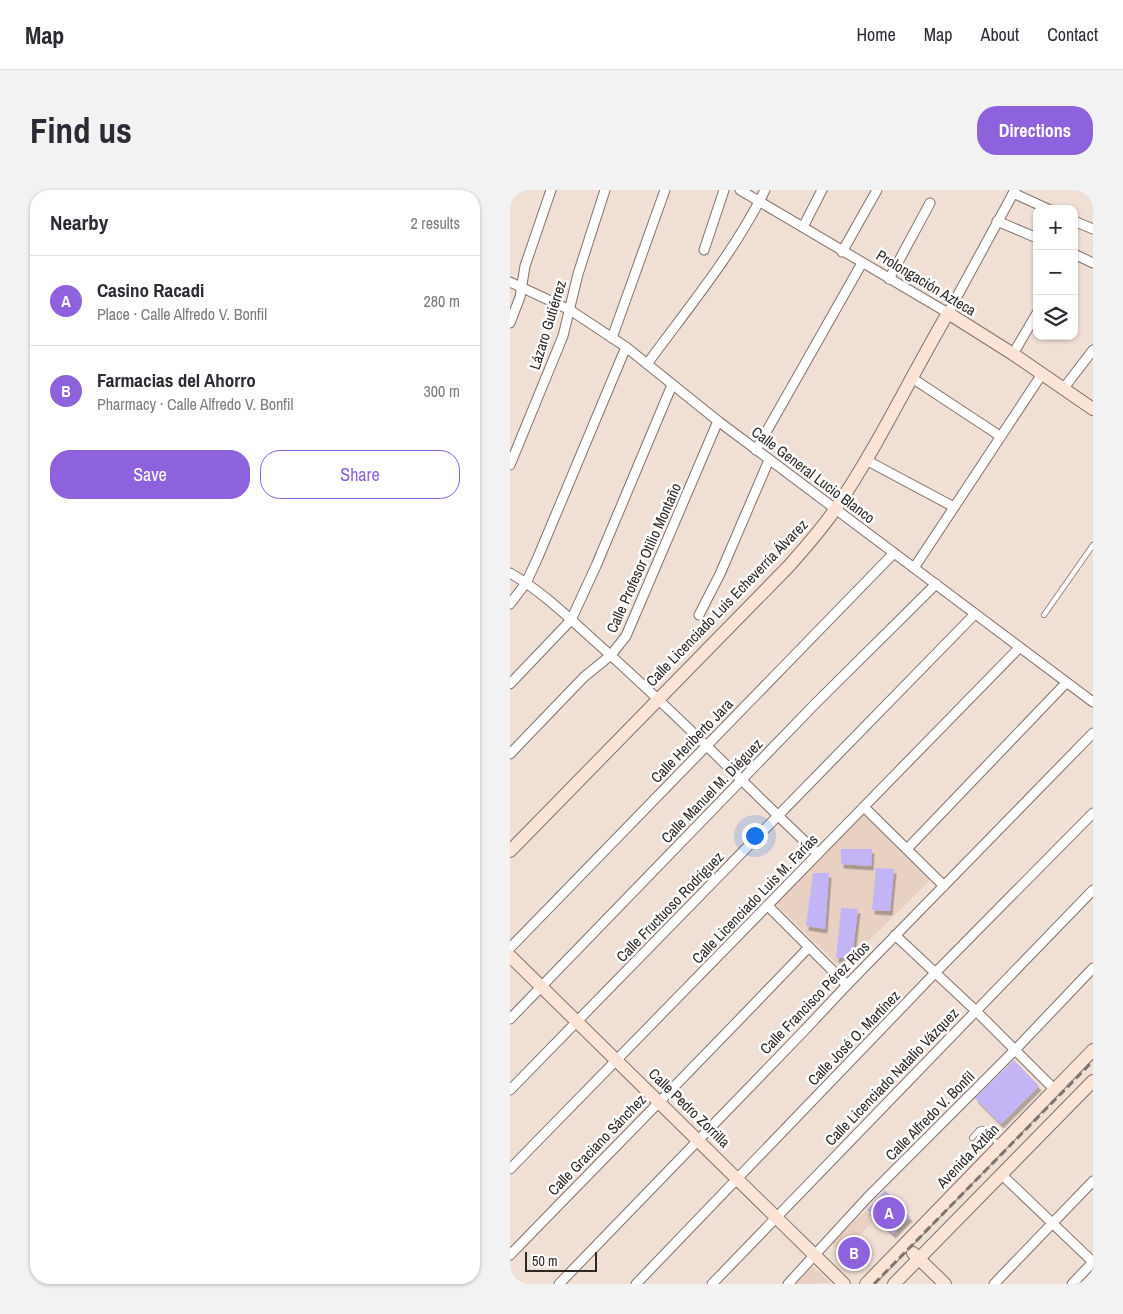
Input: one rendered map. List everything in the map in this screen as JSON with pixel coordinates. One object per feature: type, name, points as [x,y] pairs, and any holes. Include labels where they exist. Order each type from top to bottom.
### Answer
[{"type":"street","points":[[510,323],[522,288],[525,266],[551,190]]},
{"type":"street","name":"Lázaro Gutiérrez","points":[[510,465],[557,352],[570,310],[578,274],[605,190]]},
{"type":"street","points":[[612,338],[665,190]]},
{"type":"street","points":[[704,250],[724,190]]},
{"type":"street","name":"Prolongación Azteca","points":[[740,190],[948,313],[1013,354],[1093,409]]},
{"type":"street","points":[[646,364],[709,280],[765,190]]},
{"type":"street","points":[[803,227],[822,190]]},
{"type":"street","points":[[842,252],[877,190]]},
{"type":"street","points":[[1014,191],[1040,205]]},
{"type":"street","name":"Calle Licenciado Luis Echeverría Álvarez","points":[[510,851],[788,567],[836,509],[912,378],[1014,191]]},
{"type":"street","points":[[889,279],[930,203]]},
{"type":"street","points":[[998,221],[1033,236]]},
{"type":"street","points":[[1078,223],[1093,229]]},
{"type":"street","points":[[1078,256],[1093,263]]},
{"type":"street","points":[[756,450],[862,263]]},
{"type":"street","name":"Calle General Lucio Blanco","points":[[510,282],[570,310],[626,348],[718,422],[1093,702]]},
{"type":"street","points":[[1013,354],[1033,320]]},
{"type":"street","points":[[510,604],[526,583],[626,348]]},
{"type":"street","points":[[1063,389],[1093,350]]},
{"type":"street","points":[[914,568],[1042,374]]},
{"type":"street","points":[[912,378],[1000,436]]},
{"type":"street","points":[[510,684],[571,620],[596,566],[672,386]]},
{"type":"street","name":"Calle Profesor Otilio Montaño","points":[[510,754],[584,677],[611,655],[626,636],[718,422]]},
{"type":"street","points":[[699,615],[720,574],[769,460]]},
{"type":"street","points":[[866,460],[954,507]]},
{"type":"street","name":"Calle Heriberto Jara","points":[[510,948],[894,553]]},
{"type":"street","points":[[510,573],[526,583],[611,655],[817,853]]},
{"type":"street","name":"Calle Manuel M. Diéguez","points":[[510,1019],[816,703],[936,584]]},
{"type":"street","name":"Calle Fructuoso Rodríguez","points":[[510,1090],[975,614]]},
{"type":"street","name":"Calle Licenciado Luis M. Farías","points":[[510,1169],[1019,648]]},
{"type":"street","points":[[907,849],[1066,683]]},
{"type":"street","name":"Calle Francisco Pérez Ríos","points":[[558,1284],[1093,733]]},
{"type":"street","points":[[864,807],[944,886]]},
{"type":"street","name":"Calle José O. Martínez","points":[[636,1284],[935,973],[1093,813]]},
{"type":"street","name":"Calle Licenciado Natalio Vázquez","points":[[712,1284],[1093,890]]},
{"type":"street","points":[[768,906],[847,985]]},
{"type":"street","points":[[895,936],[975,1010],[1055,1090]]},
{"type":"street","name":"Calle Graciano Sánchez","points":[[510,1255],[809,947]]},
{"type":"street","name":"Calle Pedro Zorrilla","points":[[510,956],[777,1216],[844,1284]]},
{"type":"street","name":"Calle Alfredo V. Bonfil","points":[[788,1284],[816,1256],[867,1198],[1015,1050],[1093,968]]},
{"type":"street","name":"Avenida Aztlán","points":[[866,1284],[1093,1050]]},
{"type":"street","points":[[894,1284],[1093,1081]]},
{"type":"street","points":[[1001,1174],[1093,1262],[1072,1284]]},
{"type":"street","points":[[994,1284],[1093,1181]]},
{"type":"street","points":[[905,1245],[945,1284]]},
{"type":"lane","points":[[1044,615],[1093,545]]},
{"type":"lane","points":[[972,1138],[979,1130],[983,1129],[1000,1146]]},
{"type":"shaded area","points":[[862,812],[931,879],[841,968],[775,904]]},
{"type":"shaded area","points":[[867,1210],[876,1218],[853,1242],[866,1256],[855,1267],[831,1242]]},
{"type":"shaded area","points":[[811,1265],[831,1283],[793,1284]]},
{"type":"building","points":[[841,849],[872,849],[871,866],[841,864]]},
{"type":"building","points":[[876,868],[894,869],[890,911],[872,910]]},
{"type":"building","points":[[813,873],[829,873],[825,929],[806,926]]},
{"type":"building","points":[[841,908],[858,909],[852,958],[836,958]]},
{"type":"building","points":[[1014,1060],[1039,1086],[1001,1124],[975,1098]]},
{"type":"building","points":[[885,1190],[910,1217],[893,1234],[867,1210]]},
{"type":"railway","points":[[874,1284],[1093,1061]]},
{"type":"place","name":"Casino Racadi","points":[[889,1213]]},
{"type":"place","name":"Farmacias del Ahorro","points":[[854,1253]]}]
